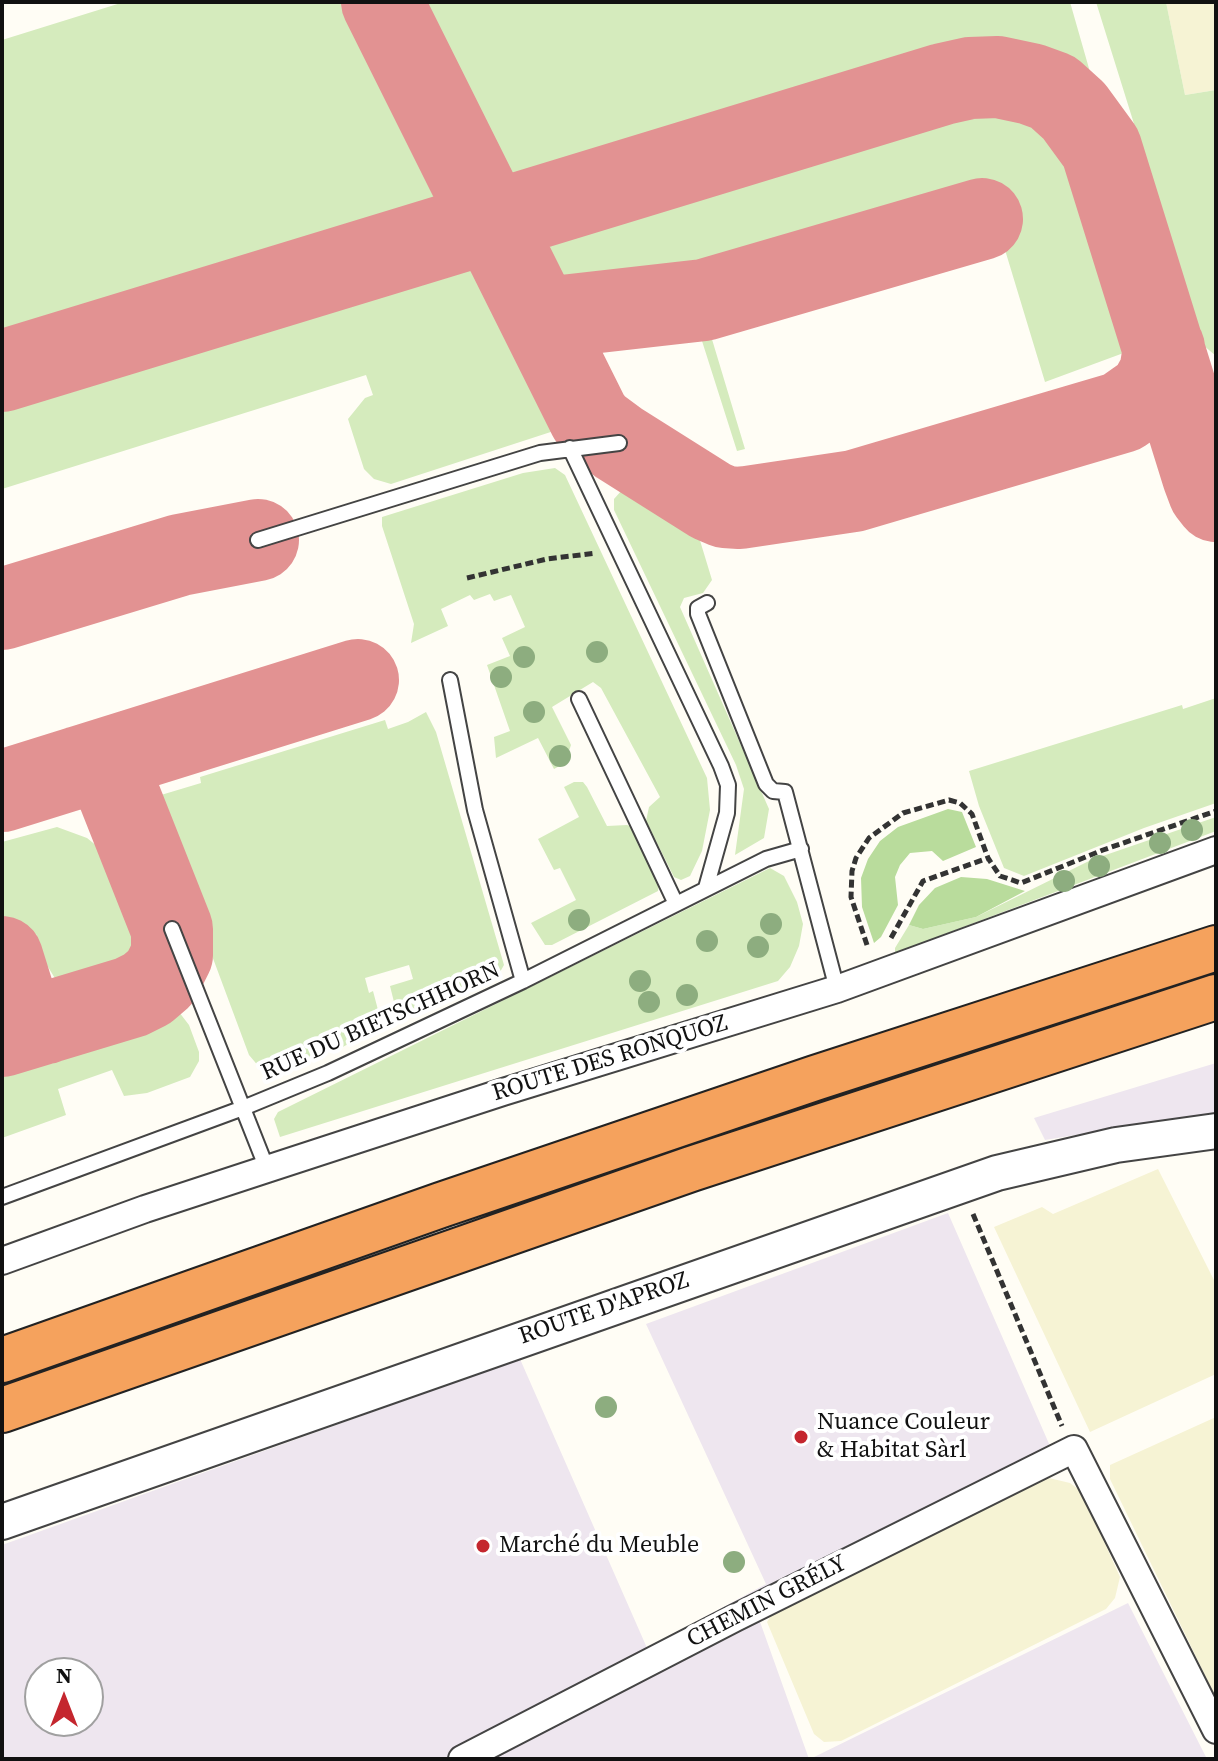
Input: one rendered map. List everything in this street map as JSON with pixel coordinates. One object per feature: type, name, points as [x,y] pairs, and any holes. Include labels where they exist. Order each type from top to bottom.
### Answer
[{"type":"highway","points":[[2,1360],[426,1210],[815,1078],[1216,948]]},
{"type":"highway","points":[[2,1410],[677,1174],[1216,997]]},
{"type":"street","name":"ROUTE DES RONQUOZ","points":[[2,1261],[145,1209],[503,1092],[837,989],[1216,850]]},
{"type":"street","name":"ROUTE D'APROZ","points":[[2,1522],[997,1173],[1089,1150],[1216,1131]]},
{"type":"street","points":[[1074,1449],[1216,1730]]},
{"type":"street","name":"CHEMIN GRÉLY","points":[[462,1759],[735,1618],[1074,1449]]},
{"type":"lane","points":[[258,540],[540,453],[619,443]]},
{"type":"lane","points":[[570,448],[728,785],[727,813],[706,888]]},
{"type":"lane","points":[[707,603],[698,608],[698,614],[766,784],[773,791],[785,792],[837,989]]},
{"type":"lane","points":[[450,680],[475,810],[523,981]]},
{"type":"lane","points":[[579,699],[676,904]]},
{"type":"lane","name":"RUE DU BIETSCHHORN","points":[[2,1197],[243,1108],[328,1073],[523,981],[799,842]]},
{"type":"lane","points":[[172,929],[267,1169]]},
{"type":"path","points":[[467,578],[547,559],[619,551]]},
{"type":"path","points":[[867,945],[851,897],[852,871],[869,838],[894,818],[954,800],[972,814],[988,858],[1000,876],[1021,883],[1103,850],[1216,811]]},
{"type":"path","points":[[887,946],[923,881],[988,858]]},
{"type":"path","points":[[830,962],[873,950]]},
{"type":"path","points":[[968,1202],[1074,1449]]},
{"type":"shaded area","points":[[1166,2],[1216,2],[1216,90],[1185,95]]},
{"type":"shaded area","points":[[1216,1063],[1216,1116],[1180,1118],[1045,1140],[1034,1118]]},
{"type":"shaded area","points":[[1158,1169],[1216,1284],[1216,1374],[1090,1432],[994,1227],[1042,1207],[1053,1214]]},
{"type":"shaded area","points":[[948,1213],[1050,1446],[780,1582],[759,1619],[809,1759],[2,1759],[2,1545],[520,1359],[647,1648],[766,1584],[646,1324]]},
{"type":"shaded area","points":[[1216,1417],[1216,1698],[1110,1479],[1110,1465]]},
{"type":"shaded area","points":[[1049,1478],[1070,1483],[1082,1492],[1120,1577],[1115,1598],[1106,1609],[841,1741],[824,1742],[814,1734],[767,1622],[774,1611],[1025,1484]]},
{"type":"shaded area","points":[[1128,1603],[1207,1759],[810,1759]]},
{"type":"green space","points":[[124,2],[371,2],[465,191],[463,206],[2,350],[2,40]]},
{"type":"green space","points":[[399,2],[1070,2],[1092,79],[1049,53],[1017,44],[993,46],[494,198]]},
{"type":"green space","points":[[1096,2],[1166,2],[1185,95],[1216,90],[1216,356],[1203,345]]},
{"type":"green space","points":[[956,106],[982,106],[1017,113],[1039,124],[1069,157],[1129,351],[1045,382],[989,197],[703,280],[681,290],[570,304],[545,299],[520,245],[523,234]]},
{"type":"green space","points":[[485,248],[494,256],[580,432],[563,428],[391,484],[374,479],[364,469],[348,419],[365,398],[373,395],[366,375],[2,489],[2,390]]},
{"type":"green space","points":[[711,336],[745,449],[737,451],[702,341]]},
{"type":"green space","points":[[555,468],[565,475],[707,778],[710,810],[702,851],[690,876],[681,880],[674,877],[646,821],[649,807],[660,797],[601,688],[593,682],[552,707],[571,745],[565,763],[554,769],[538,738],[496,758],[494,737],[510,731],[487,665],[510,656],[502,638],[525,627],[511,595],[494,601],[490,594],[474,600],[470,595],[441,609],[448,626],[411,643],[414,624],[382,526],[382,517],[523,473]]},
{"type":"green space","points":[[644,483],[676,501],[695,524],[712,580],[703,593],[684,598],[680,607],[769,809],[764,838],[735,855],[744,789],[736,765],[614,510],[614,499],[622,490]]},
{"type":"green space","points":[[1216,698],[1216,803],[1024,876],[1004,868],[979,806],[969,771],[1182,705],[1183,709]]},
{"type":"green space","points":[[426,712],[436,732],[504,965],[500,972],[402,1018],[396,1010],[390,986],[413,979],[409,965],[365,978],[369,993],[373,991],[382,1025],[341,1048],[274,1068],[260,1068],[249,1055],[154,800],[201,783],[200,777],[385,720],[388,729]]},
{"type":"green space","points":[[583,782],[587,787],[607,826],[633,827],[659,882],[658,891],[552,945],[545,945],[531,923],[576,900],[560,868],[554,870],[538,839],[579,817],[564,787]]},
{"type":"green space","points":[[948,809],[962,812],[976,847],[943,861],[932,851],[910,853],[895,877],[898,905],[881,937],[874,943],[862,907],[861,878],[868,859],[880,841],[898,827]]},
{"type":"green space","points":[[1216,817],[1216,831],[895,953],[909,925],[923,929],[976,917],[1091,860]]},
{"type":"green space","points":[[57,827],[87,838],[108,855],[121,875],[138,934],[134,957],[123,971],[112,978],[76,987],[56,980],[45,962],[36,934],[2,944],[2,842]]},
{"type":"green space","points":[[770,868],[784,876],[797,902],[803,924],[799,946],[790,967],[778,981],[280,1137],[274,1119],[278,1112]]},
{"type":"green space","points":[[961,877],[987,879],[1025,891],[976,917],[923,929],[909,925],[919,905],[935,888]]},
{"type":"green space","points":[[171,1009],[179,1012],[189,1025],[199,1052],[199,1061],[190,1077],[147,1093],[124,1096],[112,1070],[58,1089],[66,1115],[2,1138],[2,1060]]},
{"type":"taxiway","points":[[382,2],[589,417],[619,443],[711,501],[725,507],[740,508],[854,491],[1122,412],[1149,393],[1160,373],[1164,348]]},
{"type":"taxiway","points":[[2,371],[943,84],[970,78],[998,77],[1053,92],[1074,111],[1101,148],[1203,476],[1216,501]]},
{"type":"taxiway","points":[[532,302],[542,313],[554,317],[704,300],[982,219]]},
{"type":"taxiway","points":[[2,609],[180,555],[258,540]]},
{"type":"taxiway","points":[[2,791],[358,680]]},
{"type":"taxiway","points":[[2,1036],[131,997],[161,977],[172,955],[172,929],[113,780],[103,771],[82,766]]},
{"type":"taxiway","points":[[2,957],[23,1015],[46,1023]]},
{"type":"place","name":"Nuance Couleur & Habitat Sàrl","points":[[801,1437]]},
{"type":"place","name":"Marché du Meuble","points":[[483,1546]]}]
